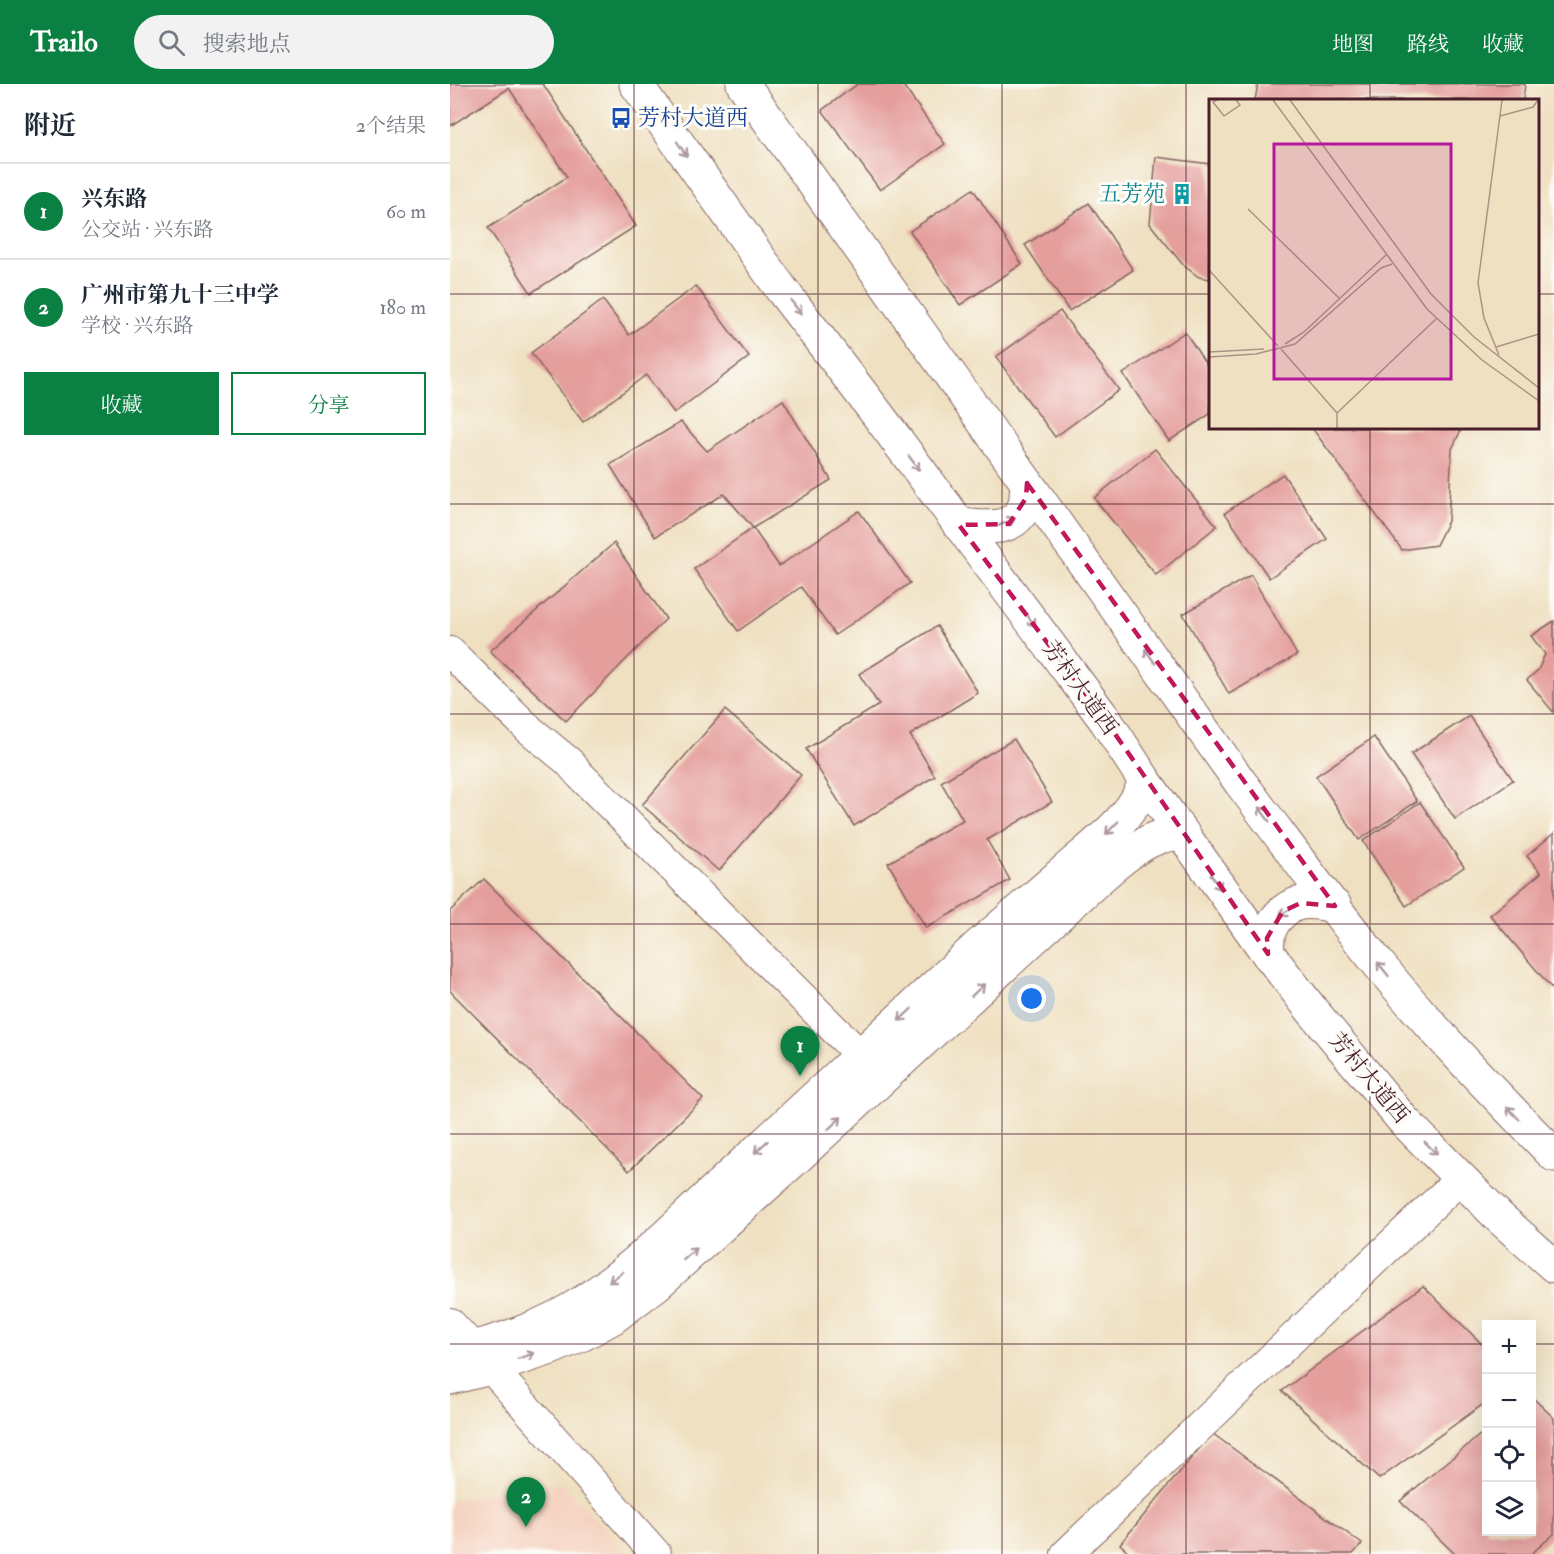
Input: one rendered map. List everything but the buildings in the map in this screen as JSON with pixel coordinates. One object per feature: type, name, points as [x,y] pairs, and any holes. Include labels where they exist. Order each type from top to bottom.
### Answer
[{"type":"main road","name":"芳村大道西","points":[[636,84],[782,290],[878,414],[1106,721],[1145,781],[1268,954],[1403,1120],[1500,1218],[1554,1266]]},
{"type":"main road","points":[[743,84],[1240,782],[1381,967],[1428,1023],[1554,1155]]},
{"type":"main road","points":[[959,525],[996,527],[1009,524],[1018,517],[1024,506],[1027,483]]},
{"type":"main road","points":[[450,1378],[471,1357],[495,1343],[533,1329],[585,1301],[638,1261],[978,947],[1102,839],[1136,803],[1145,781]]},
{"type":"main road","points":[[471,1357],[551,1348],[612,1318],[657,1284],[794,1161],[1073,902],[1120,862],[1144,843],[1163,836],[1183,834]]},
{"type":"main road","points":[[1268,954],[1268,938],[1273,923],[1283,911],[1301,903],[1335,906]]},
{"type":"street","points":[[450,652],[530,730],[569,762],[861,1056]]},
{"type":"street","points":[[1066,1554],[1461,1178]]},
{"type":"street","points":[[450,1323],[471,1357],[656,1554]]},
{"type":"highlighted area","points":[[1027,483],[1335,906],[1301,903],[1283,911],[1267,938],[1268,954],[1106,721],[959,525],[1009,524],[1026,498]]},
{"type":"shaded area","points":[[562,1483],[627,1554],[450,1554],[450,1500]]},
{"type":"place","name":"芳村大道西","points":[[621,118]]},
{"type":"place","name":"五芳苑","points":[[1182,194]]},
{"type":"place","name":"兴东路","points":[[800,1076]]},
{"type":"place","name":"广州市第九十三中学","points":[[526,1527]]}]
